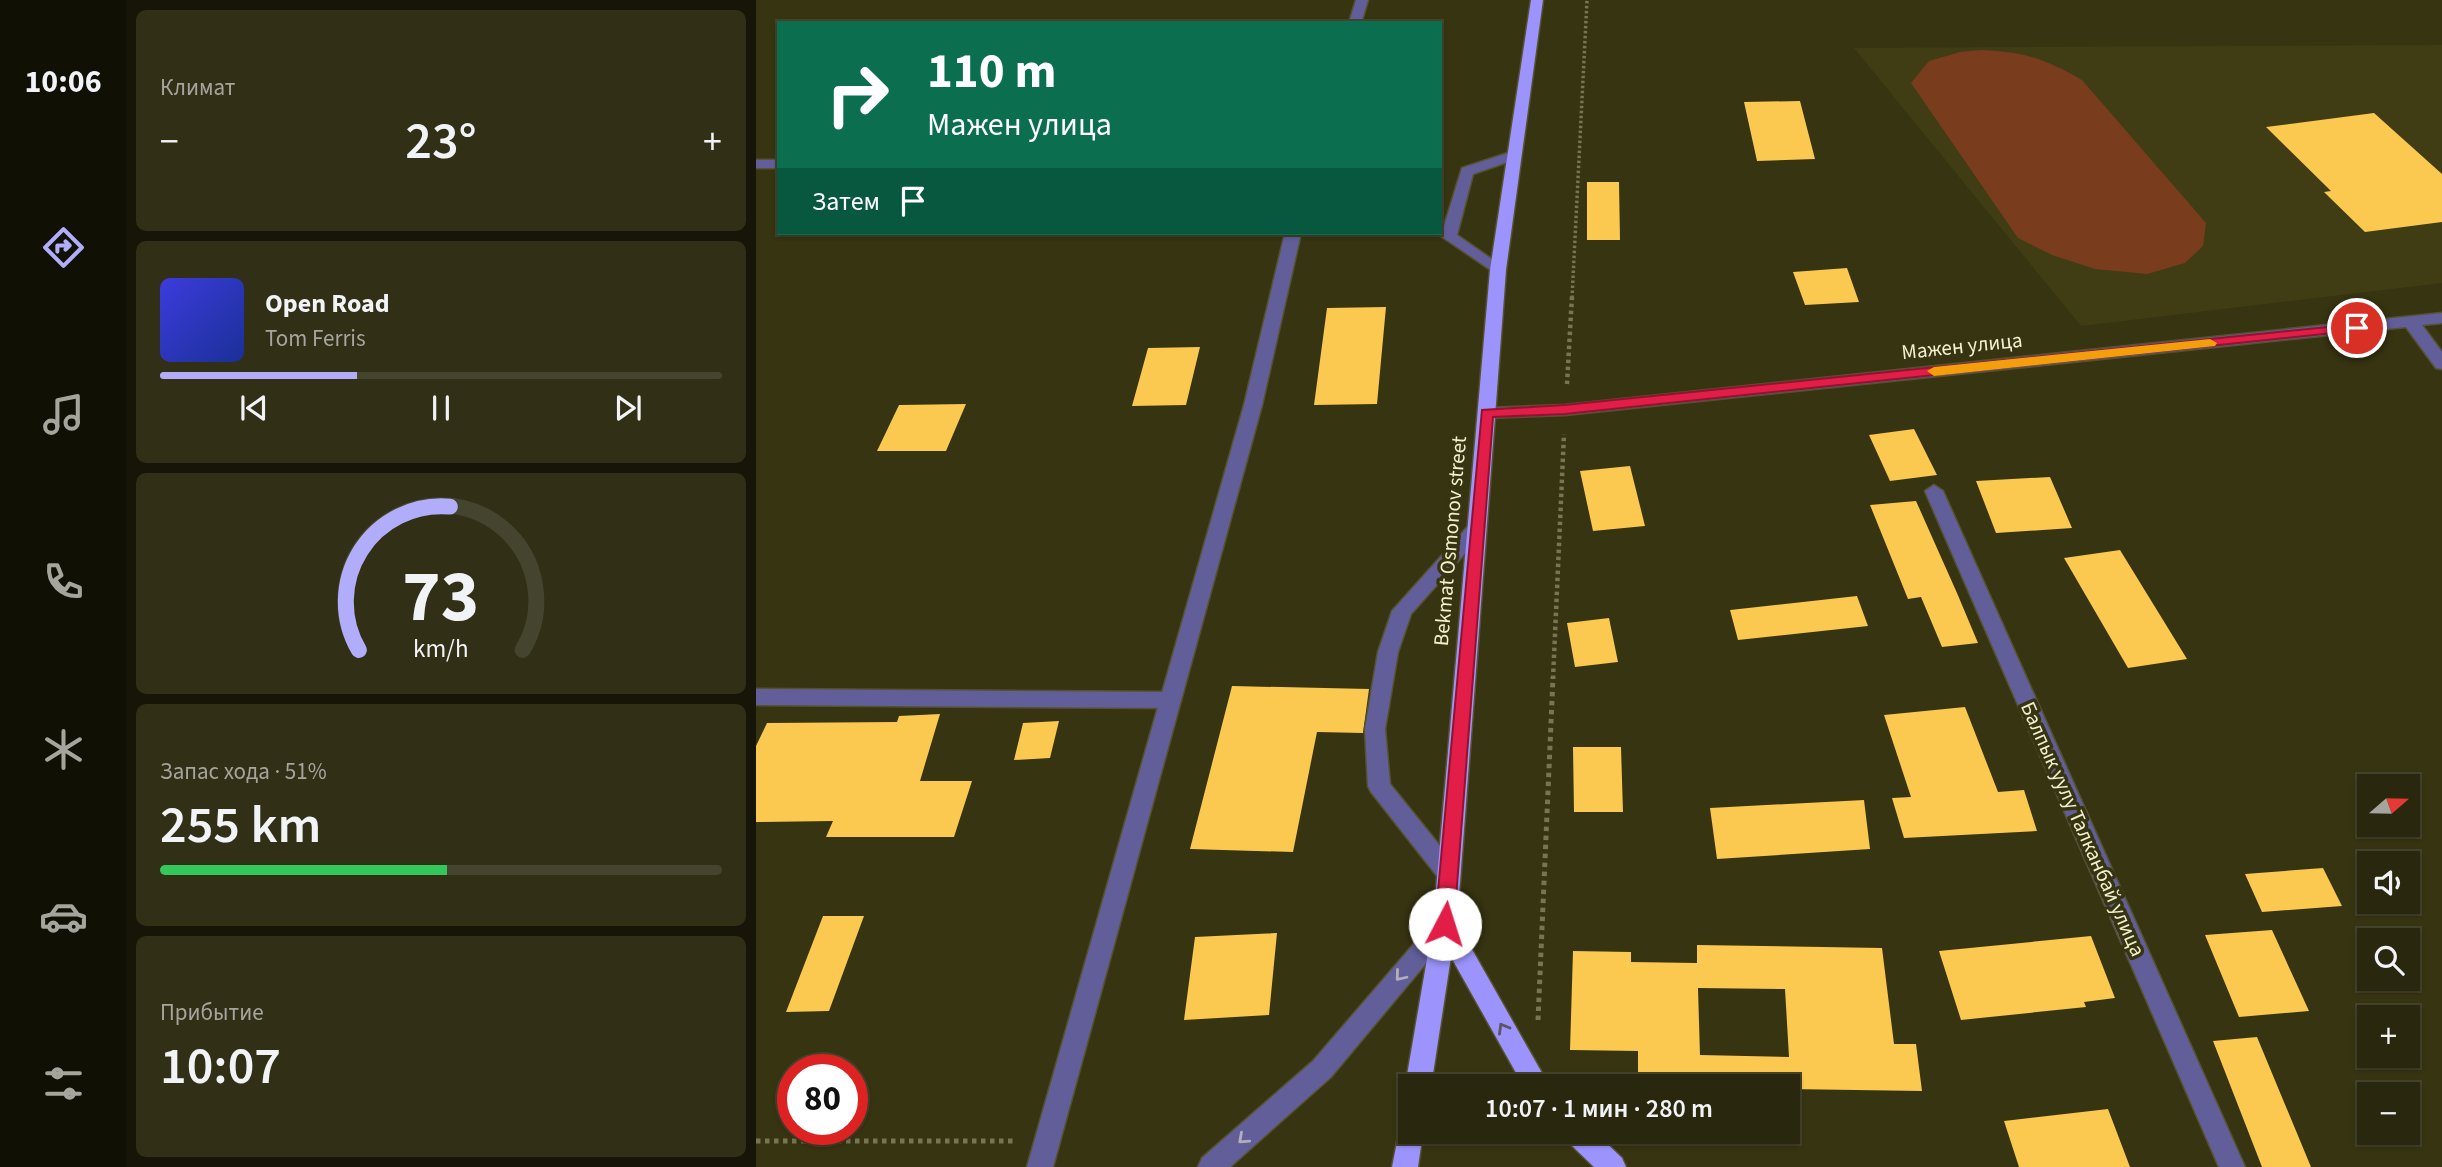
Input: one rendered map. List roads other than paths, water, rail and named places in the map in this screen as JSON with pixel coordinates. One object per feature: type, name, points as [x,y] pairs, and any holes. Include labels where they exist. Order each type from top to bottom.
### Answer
[{"type":"highway","name":"Bekmat Osmonov street","points":[[1420,1074],[1445,924],[1498,270],[1537,0]]},
{"type":"highway","points":[[1445,924],[1531,1074]]},
{"type":"highway","points":[[1405,1167],[1408,1144]]},
{"type":"highway","points":[[1589,1144],[1613,1167]]},
{"type":"street","points":[[1356,21],[1362,0]]},
{"type":"street","points":[[1498,270],[1449,236],[1467,171],[1514,155]]},
{"type":"street","points":[[756,164],[777,164]]},
{"type":"street","points":[[1040,1167],[1253,405],[1293,235]]},
{"type":"street","name":"Мажен улица","points":[[1487,413],[1565,410],[2442,318]]},
{"type":"street","points":[[2411,322],[2442,364]]},
{"type":"street","name":"Балпык уулу Талканбай улица","points":[[1934,491],[2232,1167]]},
{"type":"street","points":[[1449,874],[1379,786],[1376,729],[1388,652],[1402,611],[1478,528]]},
{"type":"street","points":[[756,697],[1171,700]]},
{"type":"street","points":[[1211,1167],[1322,1069],[1445,924]]}]
